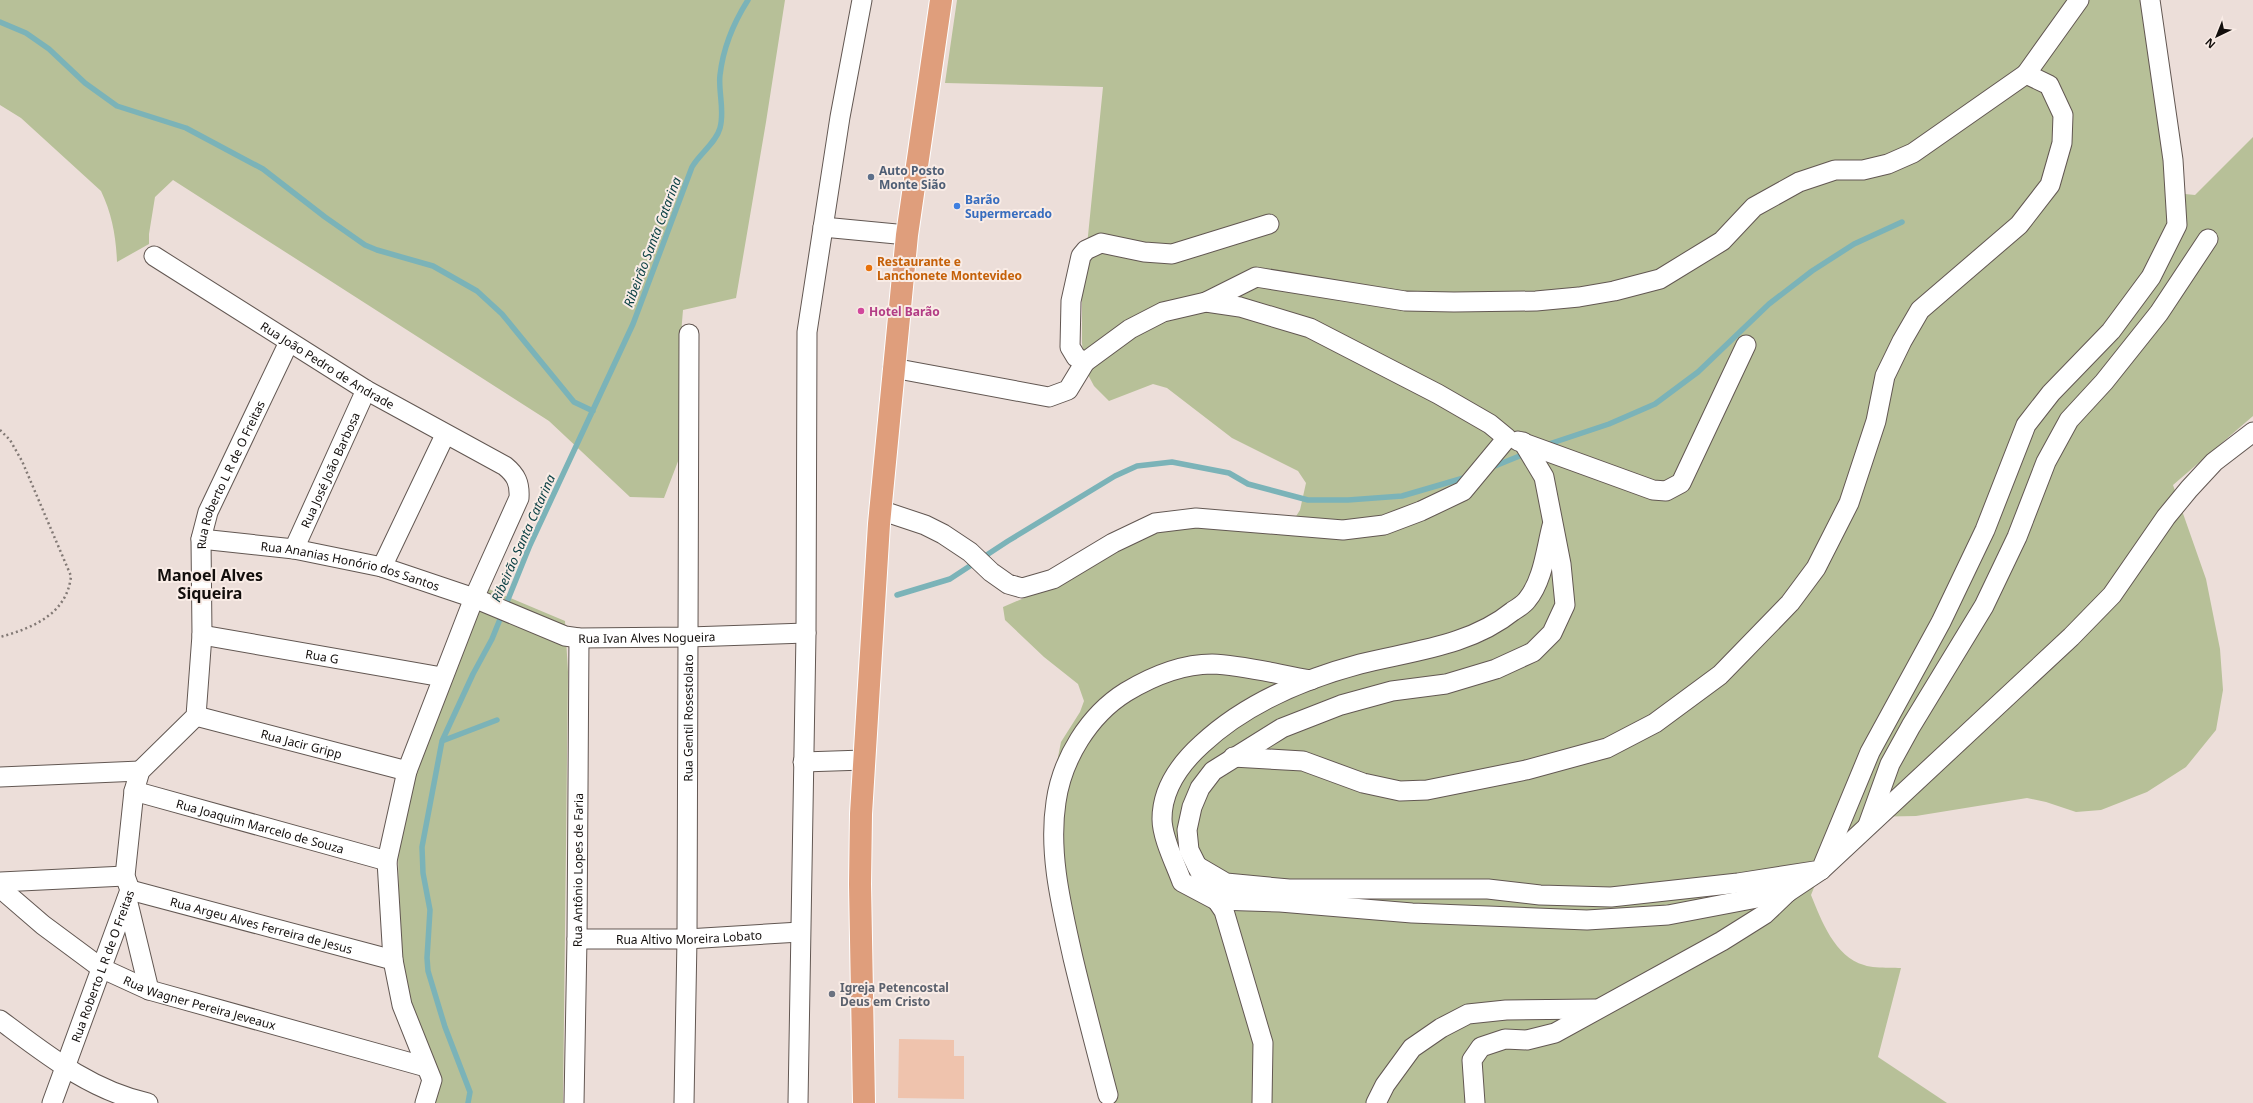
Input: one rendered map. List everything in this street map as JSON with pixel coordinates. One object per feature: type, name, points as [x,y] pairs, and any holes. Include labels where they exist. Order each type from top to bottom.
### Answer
[{"type":"highway","points":[[864,1103],[860,884],[864,760],[880,510],[907,235],[941,0]]},
{"type":"street","points":[[798,1103],[806,633],[807,332],[840,117],[862,0]]},
{"type":"street","points":[[893,368],[1049,397],[1068,390],[1085,362],[1130,329],[1163,312],[1206,302],[1256,277],[1405,301],[1454,302],[1536,301],[1579,297],[1614,291],[1660,279],[1722,241],[1754,207],[1799,182],[1835,170],[1862,170],[1888,164],[1913,153],[2026,74],[2079,0]]},
{"type":"street","points":[[1821,870],[1870,752],[1941,622],[1985,530],[2026,425],[2051,393],[2111,331],[2151,278],[2177,225],[2173,160],[2150,0]]},
{"type":"street","points":[[1233,757],[1303,761],[1363,783],[1400,791],[1427,790],[1526,770],[1607,748],[1654,723],[1720,675],[1790,603],[1816,568],[1849,502],[1876,421],[1886,376],[1902,341],[1920,310],[2019,225],[2050,185],[2062,143],[2063,115],[2049,85],[2026,74]]},
{"type":"street","points":[[1085,362],[1076,357],[1070,347],[1071,301],[1081,256],[1086,250],[1101,243],[1144,252],[1172,254],[1269,224]]},
{"type":"street","points":[[823,227],[907,235]]},
{"type":"street","points":[[1866,828],[1890,764],[1911,726],[1984,606],[2017,537],[2046,462],[2069,420],[2104,382],[2159,313],[2208,239]]},
{"type":"street","name":"Rua João Pedro de Andrade","points":[[154,256],[366,390],[445,435],[505,466],[514,473],[518,482],[519,498],[474,598]]},
{"type":"street","points":[[1206,302],[1240,306],[1310,328],[1438,394],[1515,440],[1653,490],[1666,491],[1681,483],[1746,345]]},
{"type":"street","name":"Rua Gentil Rosestolato","points":[[684,1103],[687,939],[689,637],[689,334]]},
{"type":"street","name":"Rua Roberto L R de O Freitas","points":[[52,1103],[127,888],[134,791],[140,771],[196,716],[202,635],[201,539],[208,512],[289,342]]},
{"type":"street","name":"Rua José João Barbosa","points":[[294,550],[366,390]]},
{"type":"street","points":[[1475,1103],[1472,1060],[1481,1047],[1505,1039],[1527,1040],[1554,1033],[1597,1008],[1722,941],[1765,914],[1788,892],[1821,870],[2071,637],[2112,595],[2166,517],[2189,489],[2214,462],[2253,432]]},
{"type":"street","points":[[382,567],[445,435]]},
{"type":"street","points":[[880,510],[926,525],[943,534],[970,552],[1002,580],[1022,588],[1053,579],[1113,543],[1155,523],[1196,518],[1343,530],[1384,525],[1421,511],[1463,491],[1515,440]]},
{"type":"street","points":[[1262,1103],[1263,1043],[1224,912],[1189,850],[1187,830],[1192,807],[1200,788],[1213,771],[1233,757],[1282,728],[1341,705],[1392,691],[1446,684],[1496,669],[1533,652],[1552,633],[1565,605],[1560,564],[1544,477],[1515,440]]},
{"type":"street","points":[[1552,526],[1538,580],[1527,600],[1507,617],[1480,633],[1456,641],[1359,665],[1311,680],[1271,697],[1235,717],[1188,757],[1167,789],[1162,820],[1169,847],[1182,882],[1216,900],[1280,902],[1347,909],[1419,914],[1587,920],[1668,915],[1788,892]]},
{"type":"street","name":"Rua Ananias Honório dos Santos","points":[[201,539],[294,550],[382,567],[495,606]]},
{"type":"street","points":[[426,1103],[432,1080],[402,1005],[393,960],[387,861],[407,771],[442,677],[474,598]]},
{"type":"street","name":"Rua Ivan Alves Nogueira","points":[[495,606],[565,636],[579,638],[689,637],[806,633]]},
{"type":"street","name":"Rua G","points":[[202,635],[442,677]]},
{"type":"street","name":"Rua Antônio Lopes de Faria","points":[[574,1103],[577,939],[579,638]]},
{"type":"street","points":[[1108,1095],[1064,919],[1054,858],[1056,802],[1068,761],[1087,726],[1113,700],[1143,682],[1178,669],[1212,664],[1311,680]]},
{"type":"street","name":"Rua Jacir Gripp","points":[[196,716],[407,771]]},
{"type":"street","points":[[803,762],[864,760]]},
{"type":"street","points":[[0,777],[140,771]]},
{"type":"street","name":"Rua Joaquim Marcelo de Souza","points":[[134,791],[387,861]]},
{"type":"street","points":[[1197,866],[1226,883],[1282,889],[1488,889],[1540,895],[1611,897],[1738,883],[1821,870]]},
{"type":"street","name":"Rua Argeu Alves Ferreira de Jesus","points":[[0,882],[127,888],[393,960]]},
{"type":"street","name":"Rua Wagner Pereira Jeveaux","points":[[0,888],[43,925],[100,968],[148,990],[426,1067]]},
{"type":"street","points":[[127,888],[148,990]]},
{"type":"street","name":"Rua Altivo Moreira Lobato","points":[[577,939],[687,939],[800,932]]},
{"type":"street","points":[[1376,1103],[1385,1085],[1412,1048],[1441,1028],[1468,1014],[1506,1010],[1597,1008]]},
{"type":"street","points":[[0,1020],[64,1068],[98,1086],[148,1103]]},
{"type":"path","points":[[0,430],[10,440],[22,461],[71,576],[70,588],[58,608],[46,619],[30,627],[0,637]]},
{"type":"green space","points":[[0,0],[785,0],[736,298],[683,310],[681,334],[685,443],[664,498],[630,497],[549,421],[173,180],[155,197],[149,234],[149,244],[117,262],[113,225],[101,191],[21,118],[0,105]]},
{"type":"green space","points":[[957,0],[2150,0],[2177,187],[2185,194],[2195,195],[2253,137],[2253,416],[2173,485],[2206,579],[2220,649],[2223,690],[2216,730],[2186,767],[2147,792],[2101,810],[2076,812],[2046,802],[2027,798],[1916,816],[1864,817],[1825,860],[1811,895],[1819,915],[1837,946],[1854,961],[1864,965],[1873,967],[1901,968],[1878,1057],[1947,1103],[1111,1103],[1064,931],[1049,802],[1061,742],[1080,712],[1084,701],[1078,684],[1044,657],[1005,620],[1003,607],[1045,589],[1142,535],[1194,524],[1293,521],[1300,510],[1306,483],[1298,471],[1232,438],[1167,388],[1153,384],[1109,401],[1094,386],[1085,369],[1082,343],[1082,295],[1103,87],[945,83]]},
{"type":"green space","points":[[484,587],[565,621],[568,672],[563,1103],[430,1103],[404,985],[399,935],[398,844],[406,791]]},
{"type":"building","points":[[899,1039],[954,1040],[954,1056],[964,1056],[964,1099],[898,1098]]},
{"type":"waterway","name":"Ribeirão Santa Catarina","points":[[468,1103],[470,1092],[445,1027],[428,971],[427,958],[430,910],[423,873],[422,847],[442,741],[473,674],[492,639],[530,545],[633,324],[692,167],[718,133],[722,115],[720,81],[721,65],[726,46],[738,17],[748,0]]},
{"type":"waterway","points":[[0,22],[26,33],[49,49],[85,83],[117,106],[186,128],[263,169],[325,217],[365,245],[377,250],[433,266],[477,291],[502,314],[574,402],[593,411]]},
{"type":"waterway","points":[[1546,445],[1609,424],[1655,404],[1698,372],[1769,304],[1812,271],[1854,244],[1902,222]]},
{"type":"waterway","points":[[1490,468],[1527,453]]},
{"type":"waterway","points":[[897,595],[950,579],[1008,541],[1115,476],[1137,466],[1172,462],[1229,473],[1248,484],[1308,500],[1348,500],[1402,496],[1467,477]]},
{"type":"waterway","points":[[442,741],[497,720]]},
{"type":"place","name":"Auto Posto Monte Sião","points":[[871,177]]},
{"type":"place","name":"Barão Supermercado","points":[[957,206]]},
{"type":"place","name":"Restaurante e Lanchonete Montevideo","points":[[869,268]]},
{"type":"place","name":"Hotel Barão","points":[[861,311]]},
{"type":"place","name":"Igreja Petencostal Deus em Cristo","points":[[832,994]]},
{"type":"district","name":"Manoel Alves Siqueira","points":[[210,584]]}]
